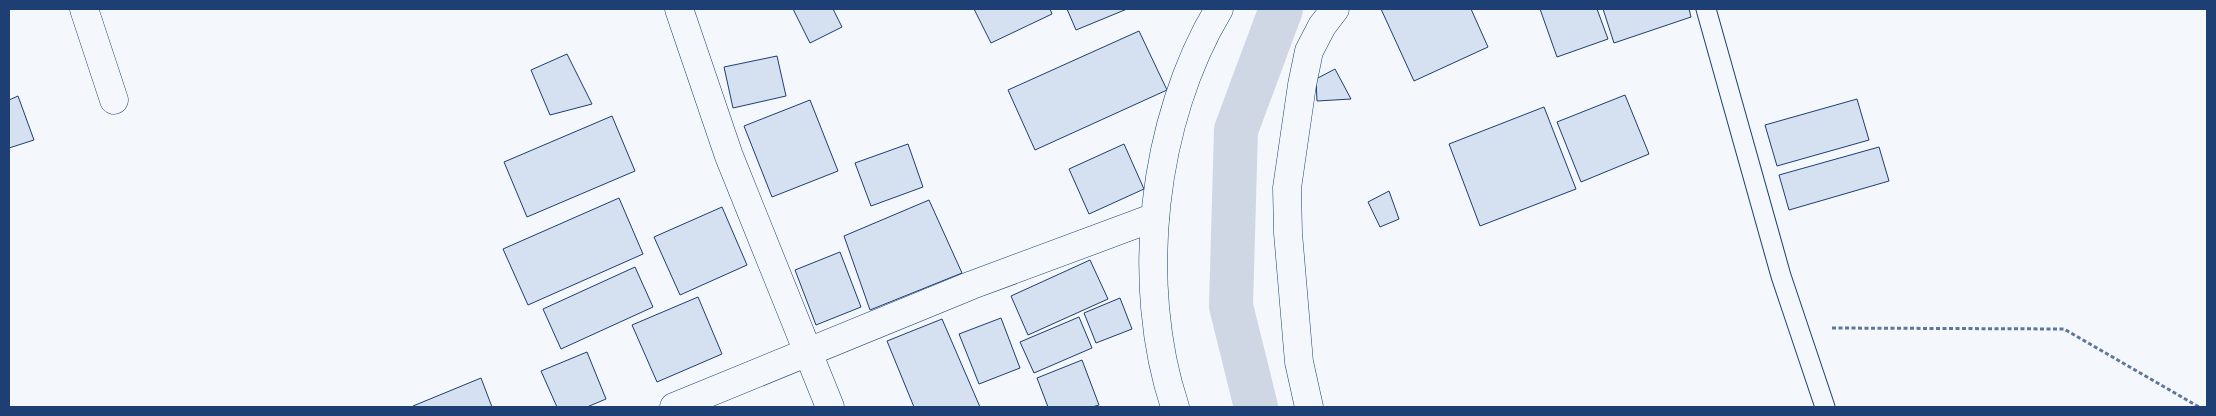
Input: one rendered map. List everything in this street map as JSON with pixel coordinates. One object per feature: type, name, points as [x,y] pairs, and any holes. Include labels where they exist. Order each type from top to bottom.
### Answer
[{"type":"street","points":[[84,9],[114,100]]},
{"type":"street","points":[[679,9],[729,156],[830,407]]},
{"type":"street","points":[[1175,407],[1168,388],[1158,327],[1152,249],[1155,217],[1166,142],[1186,79],[1219,9]]},
{"type":"street","points":[[1309,407],[1299,362],[1288,234],[1287,188],[1310,51],[1322,26],[1335,9]]},
{"type":"street","points":[[674,407],[972,285],[1155,217]]},
{"type":"lane","points":[[1706,9],[1781,276],[1825,407]]},
{"type":"path","points":[[1799,328],[2064,329],[2199,407]]},
{"type":"building","points":[[793,9],[833,9],[842,27],[810,43]]},
{"type":"building","points":[[974,9],[1050,9],[1052,14],[991,43]]},
{"type":"building","points":[[1067,9],[1127,9],[1076,30]]},
{"type":"building","points":[[1381,9],[1471,9],[1488,47],[1414,81]]},
{"type":"building","points":[[1540,9],[1597,9],[1608,39],[1557,57]]},
{"type":"building","points":[[1603,9],[1689,9],[1691,17],[1614,43]]},
{"type":"building","points":[[1139,31],[1167,90],[1035,150],[1008,90]]},
{"type":"building","points":[[567,54],[592,104],[550,115],[531,70]]},
{"type":"building","points":[[777,56],[786,96],[733,108],[724,67]]},
{"type":"building","points":[[1335,69],[1351,99],[1317,101],[1316,79]]},
{"type":"building","points":[[1625,95],[1649,154],[1581,182],[1557,122]]},
{"type":"building","points":[[18,96],[34,140],[9,148],[9,100]]},
{"type":"building","points":[[1857,99],[1869,140],[1777,166],[1765,125]]},
{"type":"building","points":[[810,100],[838,171],[772,197],[744,126]]},
{"type":"building","points":[[1544,107],[1576,189],[1480,226],[1449,144]]},
{"type":"building","points":[[612,116],[635,171],[527,217],[504,162]]},
{"type":"building","points":[[908,144],[923,187],[871,206],[855,163]]},
{"type":"building","points":[[1124,144],[1144,189],[1089,214],[1069,169]]},
{"type":"building","points":[[1879,147],[1889,181],[1789,210],[1779,175]]},
{"type":"building","points":[[1389,191],[1399,219],[1380,227],[1368,202]]},
{"type":"building","points":[[619,198],[643,254],[528,305],[503,249]]},
{"type":"building","points":[[929,200],[962,273],[870,310],[844,236]]},
{"type":"building","points":[[722,207],[747,265],[680,295],[654,237]]},
{"type":"building","points":[[840,252],[861,307],[816,325],[795,270]]},
{"type":"building","points":[[1090,260],[1108,299],[1028,335],[1011,296]]},
{"type":"building","points":[[635,267],[653,307],[561,349],[543,309]]},
{"type":"building","points":[[698,297],[722,354],[657,382],[632,325]]},
{"type":"building","points":[[1120,298],[1132,329],[1096,343],[1084,313]]},
{"type":"building","points":[[1079,317],[1092,348],[1034,373],[1020,342]]},
{"type":"building","points":[[1001,318],[1020,368],[979,384],[959,334]]},
{"type":"building","points":[[942,319],[980,407],[914,407],[887,341]]},
{"type":"building","points":[[587,352],[606,399],[587,407],[557,407],[541,371]]},
{"type":"building","points":[[1082,360],[1099,405],[1092,407],[1048,407],[1037,378]]},
{"type":"building","points":[[481,378],[492,407],[413,406]]},
{"type":"waterway","points":[[1256,407],[1231,306],[1236,130],[1281,9]]}]
